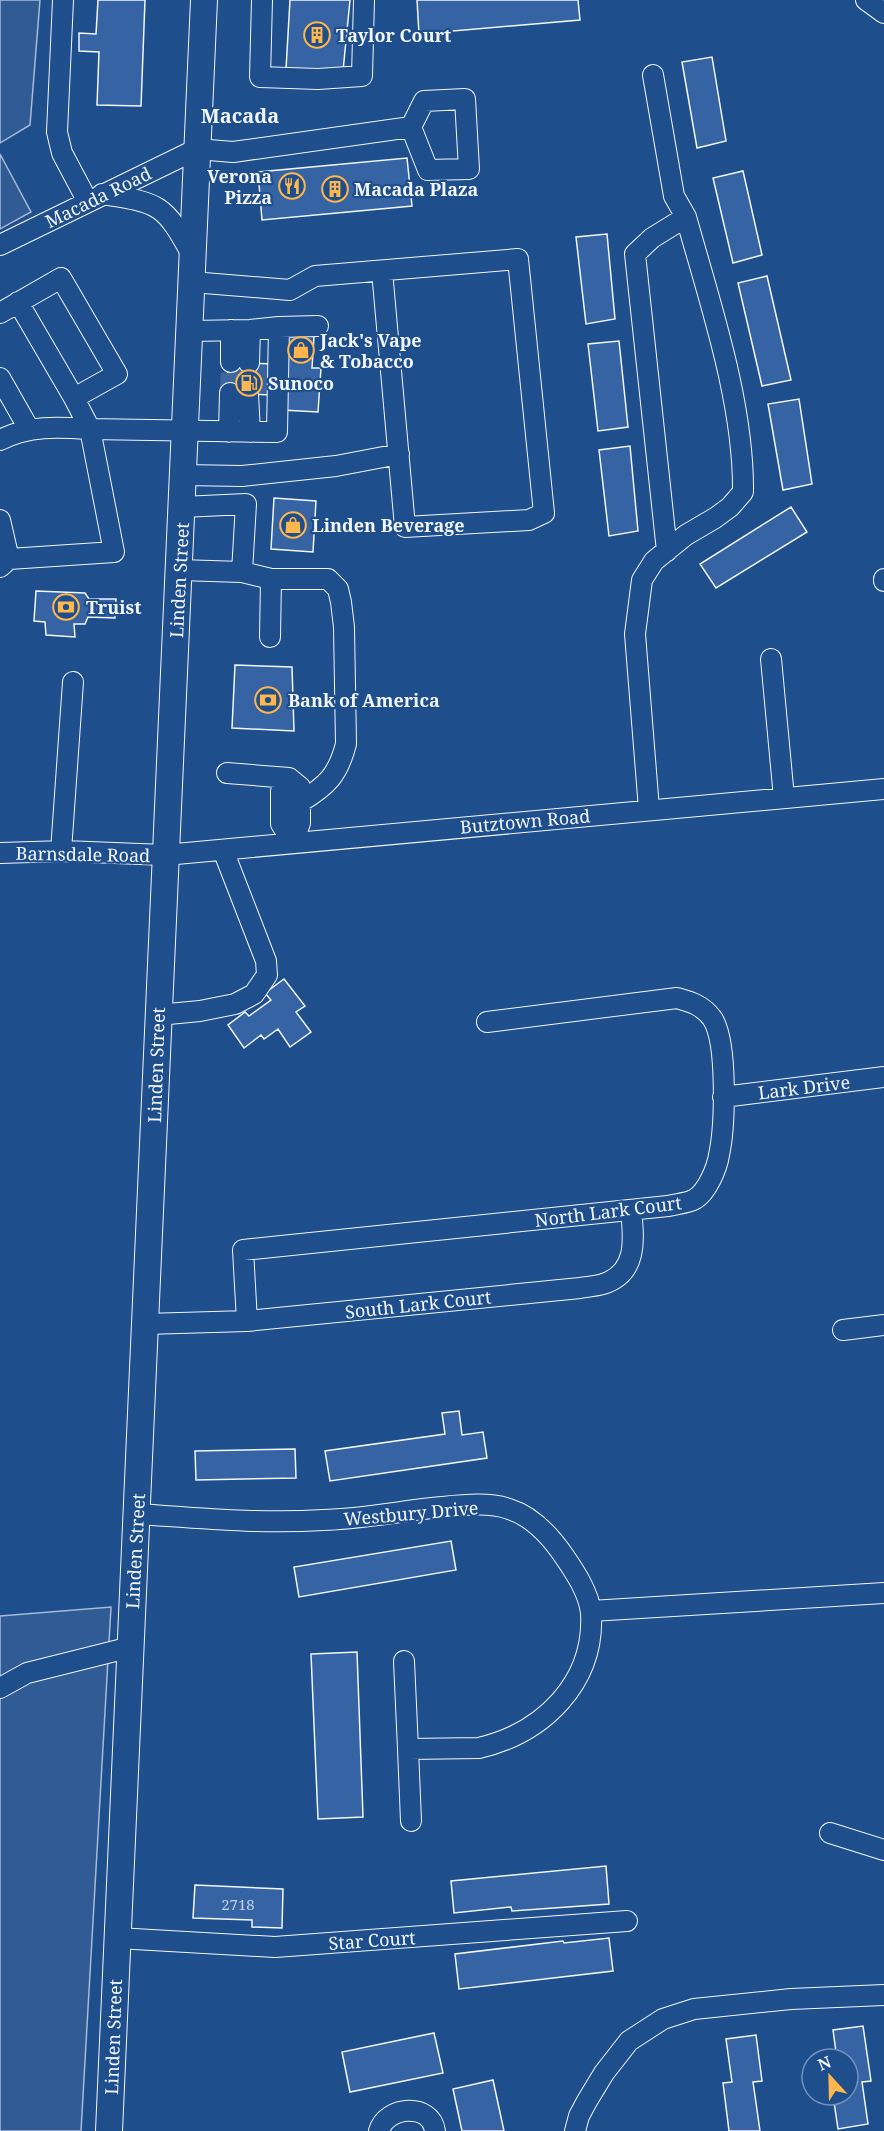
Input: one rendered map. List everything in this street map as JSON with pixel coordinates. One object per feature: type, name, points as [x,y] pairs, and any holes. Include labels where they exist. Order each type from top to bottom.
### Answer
[{"type":"main road","name":"Linden Street","points":[[109,2131],[204,0]]},
{"type":"street","points":[[63,0],[57,132],[62,153],[95,198],[141,200],[156,206],[177,227],[192,255]]},
{"type":"street","points":[[262,0],[260,77],[318,79],[362,76],[364,0]]},
{"type":"street","points":[[866,0],[884,13]]},
{"type":"street","points":[[649,809],[635,634],[642,580],[654,561],[686,535],[730,507],[743,492],[740,437],[724,359],[686,218],[674,196],[652,75]]},
{"type":"street","points":[[197,149],[233,152],[411,127]]},
{"type":"street","name":"Macada Road","points":[[0,245],[197,149]]},
{"type":"street","points":[[667,551],[635,254],[652,238],[686,218]]},
{"type":"street","points":[[192,282],[290,290],[315,276],[382,270],[518,259],[544,513],[530,520],[405,527],[382,270]]},
{"type":"street","points":[[0,312],[61,278],[117,374],[74,398]]},
{"type":"street","points":[[0,520],[4,563],[114,552],[90,429],[18,302]]},
{"type":"street","points":[[189,331],[318,326]]},
{"type":"street","points":[[0,440],[29,429],[48,427],[277,432],[279,327]]},
{"type":"street","points":[[240,363],[241,330]]},
{"type":"street","points":[[0,378],[29,429]]},
{"type":"street","points":[[230,432],[239,394],[249,432]]},
{"type":"street","points":[[183,475],[242,476],[336,466],[399,454]]},
{"type":"street","points":[[182,507],[246,504],[242,572]]},
{"type":"street","points":[[179,570],[242,572],[270,579],[328,579],[338,589],[344,627],[346,744],[342,762],[334,775],[322,789],[300,802]]},
{"type":"street","points":[[270,579],[270,637]]},
{"type":"street","points":[[771,659],[784,798]]},
{"type":"street","points":[[61,851],[73,681]]},
{"type":"street","points":[[227,773],[289,778],[300,787],[300,823],[293,843]]},
{"type":"street","points":[[289,778],[281,791],[281,824],[293,843]]},
{"type":"street","name":"Butztown Road","points":[[165,855],[884,789]]},
{"type":"street","points":[[158,1015],[200,1011],[236,1004],[254,994],[267,975],[266,961],[223,850]]},
{"type":"street","name":"Barnsdale Road","points":[[0,854],[61,851],[165,855]]},
{"type":"street","name":"North Lark Court","points":[[247,1321],[243,1250],[668,1206],[695,1199],[707,1185],[720,1153],[722,1061],[718,1032],[713,1020],[702,1007],[677,998],[487,1022]]},
{"type":"street","name":"Lark Drive","points":[[723,1097],[884,1077]]},
{"type":"street","name":"South Lark Court","points":[[145,1324],[247,1321],[604,1284],[622,1274],[633,1249],[631,1210]]},
{"type":"street","points":[[843,1330],[884,1325]]},
{"type":"street","name":"Westbury Drive","points":[[137,1515],[271,1522],[326,1520],[464,1505],[509,1509],[538,1527],[558,1548],[581,1584],[591,1611]]},
{"type":"street","points":[[408,1749],[478,1748],[502,1742],[529,1729],[556,1706],[571,1687],[585,1658],[591,1611],[884,1593]]},
{"type":"street","points":[[0,1688],[27,1673],[131,1647]]},
{"type":"street","points":[[404,1661],[411,1821]]},
{"type":"street","points":[[830,1833],[884,1850]]},
{"type":"street","name":"Star Court","points":[[117,1938],[275,1947],[627,1921]]},
{"type":"street","points":[[575,2131],[579,2116],[587,2101],[604,2073],[629,2041],[663,2019],[694,2009],[791,1999],[884,1995]]},
{"type":"street","points":[[379,2131],[381,2124],[389,2116],[415,2110],[427,2116],[434,2125],[435,2131]]},
{"type":"shaded area","points":[[0,0],[40,0],[30,125],[0,143]]},
{"type":"shaded area","points":[[0,154],[31,212],[0,229]]},
{"type":"shaded area","points":[[111,1607],[81,2131],[0,2131],[0,1616]]},
{"type":"building","points":[[98,0],[145,0],[141,106],[97,105],[99,52],[79,51],[79,33],[96,34]]},
{"type":"building","name":"Taylor Court","points":[[290,0],[350,0],[343,71],[286,69]]},
{"type":"building","points":[[417,0],[578,0],[580,20],[419,34]]},
{"type":"building","points":[[712,57],[726,141],[697,148],[682,62]]},
{"type":"building","name":"Macada Plaza","points":[[407,158],[412,206],[262,220],[258,172]]},
{"type":"building","points":[[743,171],[762,255],[733,263],[713,178]]},
{"type":"building","points":[[607,234],[615,319],[586,324],[576,237]]},
{"type":"building","points":[[767,276],[791,380],[762,386],[738,283]]},
{"type":"building","points":[[286,335],[314,336],[312,368],[321,368],[318,412],[282,410]]},
{"type":"building","points":[[619,341],[628,427],[598,431],[588,344]]},
{"type":"building","points":[[228,362],[273,364],[271,395],[227,393]]},
{"type":"building","points":[[799,399],[812,484],[783,490],[768,404]]},
{"type":"building","points":[[630,446],[638,531],[609,536],[599,450]]},
{"type":"building","name":"Linden Beverage","points":[[274,498],[316,501],[313,552],[271,549]]},
{"type":"building","points":[[791,507],[807,532],[716,588],[700,564]]},
{"type":"building","points":[[36,591],[85,593],[89,599],[116,599],[115,618],[88,617],[85,624],[74,624],[75,637],[46,635],[45,622],[34,621]]},
{"type":"building","points":[[235,665],[292,667],[294,731],[232,728]]},
{"type":"building","points":[[284,979],[305,1006],[296,1012],[311,1032],[290,1047],[278,1029],[264,1039],[261,1035],[244,1048],[228,1025],[245,1012],[249,1016],[271,1000],[265,993]]},
{"type":"building","points":[[459,1411],[462,1435],[483,1432],[487,1458],[330,1481],[325,1451],[445,1434],[442,1413]]},
{"type":"building","points":[[295,1449],[296,1478],[196,1480],[195,1451]]},
{"type":"building","points":[[451,1541],[456,1570],[299,1597],[294,1567]]},
{"type":"building","points":[[357,1652],[363,1817],[318,1819],[311,1654]]},
{"type":"building","points":[[606,1866],[609,1904],[512,1911],[511,1907],[454,1913],[451,1881]]},
{"type":"building","points":[[195,1885],[283,1889],[282,1928],[252,1927],[252,1920],[193,1918]]},
{"type":"building","points":[[609,1938],[613,1971],[459,1989],[455,1954]]},
{"type":"building","points":[[863,2026],[871,2081],[862,2082],[868,2124],[838,2129],[835,2107],[860,2107],[860,2047],[835,2047],[833,2030]]},
{"type":"building","points":[[434,2033],[443,2073],[350,2092],[342,2052]]},
{"type":"building","points":[[756,2035],[762,2081],[753,2082],[760,2131],[729,2131],[723,2083],[732,2082],[726,2039]]},
{"type":"building","points":[[493,2080],[504,2131],[462,2131],[453,2089]]},
{"type":"tunnel","points":[[230,393],[231,362]]},
{"type":"tunnel","points":[[248,394],[249,363]]},
{"type":"place","name":"Taylor Court","points":[[317,35]]},
{"type":"place","name":"Verona Pizza","points":[[292,186]]},
{"type":"place","name":"Macada Plaza","points":[[335,189]]},
{"type":"place","name":"Jack's Vape & Tobacco","points":[[301,350]]},
{"type":"place","name":"Sunoco","points":[[249,383]]},
{"type":"place","name":"Linden Beverage","points":[[293,525]]},
{"type":"place","name":"Truist","points":[[66,607]]},
{"type":"place","name":"Bank of America","points":[[268,700]]},
{"type":"district","name":"Macada","points":[[240,115]]}]
